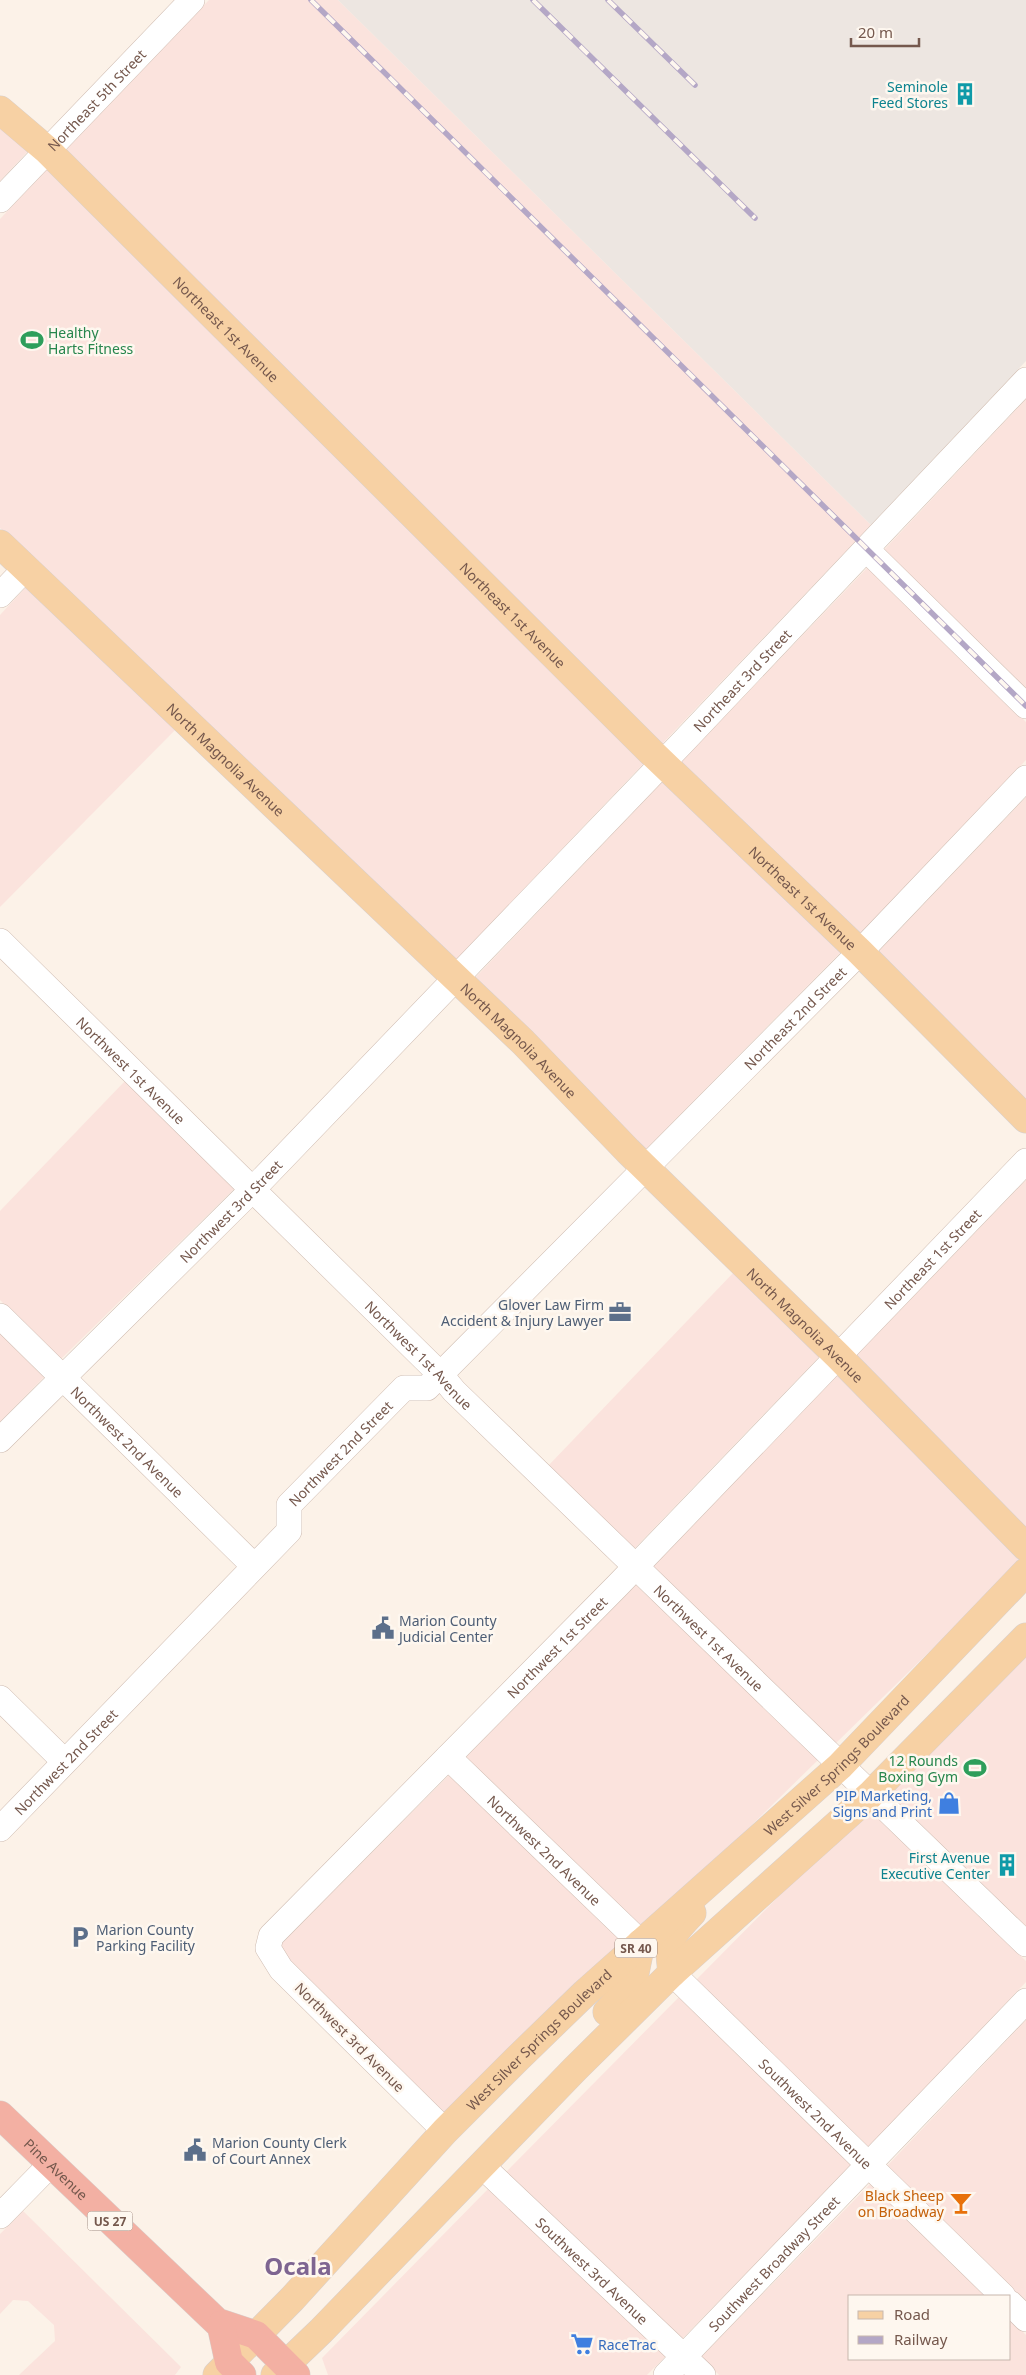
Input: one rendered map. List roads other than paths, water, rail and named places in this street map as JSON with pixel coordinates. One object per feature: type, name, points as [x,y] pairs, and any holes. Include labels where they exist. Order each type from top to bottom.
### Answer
[{"type":"highway","name":"Pine Avenue","points":[[0,2115],[221,2325],[256,2335],[285,2371]]},
{"type":"highway","points":[[221,2325],[229,2371]]},
{"type":"main road","name":"Northeast 1st Avenue","points":[[0,110],[47,150],[663,763],[860,952],[1026,1119]]},
{"type":"main road","name":"North Magnolia Avenue","points":[[0,544],[523,1042],[645,1168],[838,1356],[1026,1547]]},
{"type":"main road","name":"West Silver Springs Boulevard","points":[[229,2371],[256,2335],[445,2131],[585,1993],[840,1766],[1026,1572]]},
{"type":"main road","points":[[285,2371],[574,2069],[672,1973],[870,1795],[1026,1637]]},
{"type":"main road","points":[[672,1973],[669,1949],[673,1932],[717,1889],[741,1856]]},
{"type":"main road","points":[[574,2069],[589,2032],[633,1983],[641,1943]]},
{"type":"street","name":"Northeast 5th Street","points":[[0,200],[192,0]]},
{"type":"street","name":"Northeast 3rd Street","points":[[456,978],[1026,380]]},
{"type":"street","points":[[866,549],[1026,706]]},
{"type":"street","points":[[0,596],[26,568]]},
{"type":"street","name":"Northeast 2nd Street","points":[[645,1168],[860,952],[1026,778]]},
{"type":"street","name":"Northwest 1st Avenue","points":[[0,940],[440,1374],[454,1391],[1026,1944]]},
{"type":"street","name":"Northwest 3rd Street","points":[[0,1440],[62,1376],[252,1189],[456,978]]},
{"type":"street","name":"Northeast 1st Street","points":[[838,1356],[1026,1161]]},
{"type":"street","name":"Northwest 2nd Street","points":[[0,1828],[289,1530],[289,1505],[404,1388],[427,1388],[645,1168]]},
{"type":"street","name":"Northwest 2nd Avenue","points":[[0,1316],[254,1566]]},
{"type":"street","name":"Northwest 1st Street","points":[[271,1936],[635,1568],[838,1356]]},
{"type":"street","points":[[0,1698],[64,1761]]},
{"type":"street","name":"Northwest 2nd Avenue","points":[[448,1757],[641,1943]]},
{"type":"street","name":"Northwest 3rd Avenue","points":[[271,1936],[268,1948],[281,1969],[445,2131]]},
{"type":"street","name":"Southwest 2nd Avenue","points":[[672,1973],[1002,2295]]},
{"type":"street","name":"Southwest Broadway Street","points":[[666,2375],[1026,2001]]},
{"type":"street","points":[[0,2216],[50,2164]]},
{"type":"street","name":"Southwest 3rd Avenue","points":[[482,2166],[703,2375]]},
{"type":"street","points":[[1011,2304],[1026,2319]]},
{"type":"railway","points":[[311,0],[1026,706]]},
{"type":"railway","points":[[533,0],[755,218]]},
{"type":"railway","points":[[608,0],[695,85]]},
{"type":"place","name":"Seminole Feed Stores","points":[[965,94]]},
{"type":"place","name":"Healthy Harts Fitness","points":[[32,340]]},
{"type":"place","name":"Glover Law Firm Accident & Injury Lawyer","points":[[620,1312]]},
{"type":"place","name":"Marion County Judicial Center","points":[[383,1628]]},
{"type":"place","name":"12 Rounds Boxing Gym","points":[[975,1768]]},
{"type":"place","name":"PIP Marketing, Signs and Print","points":[[949,1803]]},
{"type":"place","name":"First Avenue Executive Center","points":[[1007,1865]]},
{"type":"place","name":"Marion County Parking Facility","points":[[80,1937]]},
{"type":"place","name":"Marion County Clerk of Court Annex","points":[[195,2150]]},
{"type":"place","name":"Black Sheep on Broadway","points":[[961,2203]]},
{"type":"place","name":"RaceTrac","points":[[582,2344]]},
{"type":"district","name":"Ocala","points":[[298,2265]]}]
